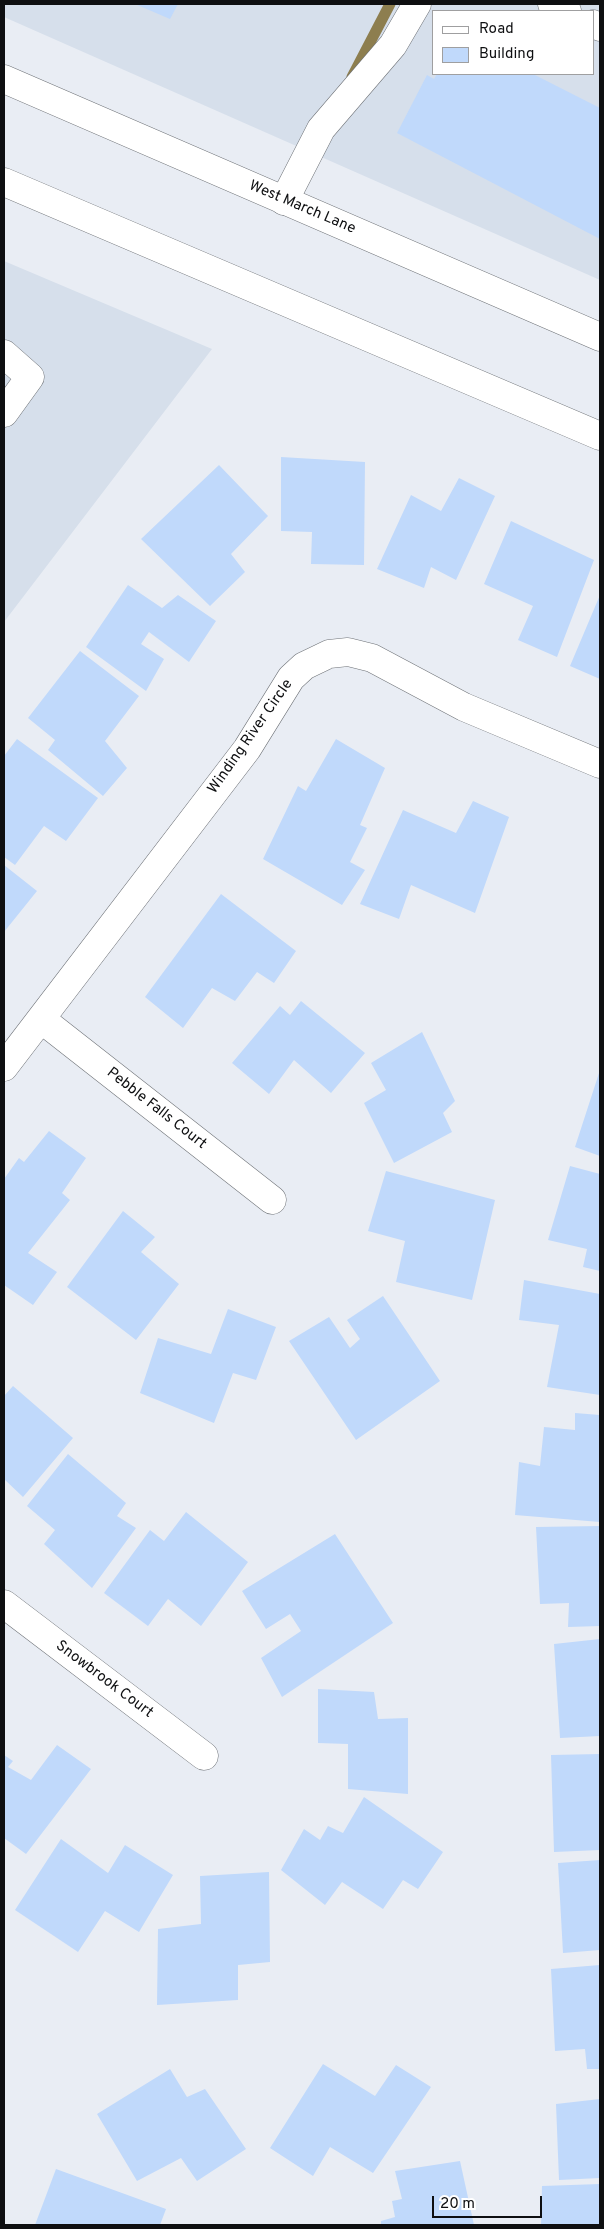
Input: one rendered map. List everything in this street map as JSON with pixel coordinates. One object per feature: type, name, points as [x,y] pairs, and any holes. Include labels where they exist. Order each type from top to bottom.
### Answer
[{"type":"street","points":[[284,201],[321,129],[393,45],[417,4]]},
{"type":"street","points":[[552,4],[565,10]]},
{"type":"street","name":"West March Lane","points":[[4,79],[600,337]]},
{"type":"street","points":[[4,182],[600,436]]},
{"type":"street","points":[[4,354],[30,377],[4,413]]},
{"type":"street","name":"Winding River Circle","points":[[4,1067],[247,748],[291,678],[304,666],[329,654],[348,652],[372,658],[464,707],[600,764]]},
{"type":"street","name":"Pebble Falls Court","points":[[41,1019],[272,1200]]},
{"type":"street","name":"Snowbrook Court","points":[[4,1604],[204,1756]]},
{"type":"shaded area","points":[[4,4],[600,4],[600,280],[4,17]]},
{"type":"shaded area","points":[[4,261],[212,349],[4,622]]},
{"type":"building","points":[[135,4],[178,4],[170,19]]},
{"type":"building","points":[[427,75],[434,79],[436,75],[535,75],[600,108],[600,239],[397,133]]},
{"type":"building","points":[[281,457],[365,462],[364,565],[311,564],[312,532],[281,531]]},
{"type":"building","points":[[219,465],[268,516],[231,554],[245,572],[210,606],[141,539]]},
{"type":"building","points":[[459,478],[495,496],[456,580],[431,567],[424,588],[377,569],[411,495],[441,511]]},
{"type":"building","points":[[511,521],[594,560],[557,657],[518,640],[533,606],[484,584]]},
{"type":"building","points":[[128,585],[162,608],[178,595],[216,621],[189,662],[149,632],[141,644],[164,659],[146,691],[86,647]]},
{"type":"building","points":[[600,595],[600,679],[570,666]]},
{"type":"building","points":[[80,651],[139,696],[105,741],[127,768],[103,796],[48,750],[55,740],[28,718]]},
{"type":"building","points":[[17,739],[98,798],[66,841],[44,826],[15,865],[4,857],[4,756]]},
{"type":"building","points":[[336,739],[385,768],[360,825],[367,828],[350,862],[365,870],[342,905],[263,859],[298,786],[306,791]]},
{"type":"building","points":[[473,801],[509,817],[475,913],[411,885],[399,919],[360,904],[403,810],[456,833]]},
{"type":"building","points":[[4,865],[37,891],[4,932]]},
{"type":"building","points":[[221,894],[296,951],[274,983],[257,972],[235,1001],[212,988],[183,1028],[145,997]]},
{"type":"building","points":[[301,1001],[365,1053],[331,1093],[294,1060],[269,1094],[232,1063],[280,1006],[290,1015]]},
{"type":"building","points":[[422,1032],[455,1101],[443,1113],[452,1132],[394,1163],[364,1103],[386,1090],[371,1063]]},
{"type":"building","points":[[600,1070],[600,1156],[575,1147]]},
{"type":"building","points":[[49,1131],[86,1158],[62,1193],[70,1200],[28,1253],[57,1272],[33,1305],[4,1285],[4,1179],[19,1158],[24,1162]]},
{"type":"building","points":[[570,1166],[600,1174],[600,1271],[583,1267],[587,1249],[548,1240]]},
{"type":"building","points":[[386,1171],[495,1200],[472,1300],[396,1282],[405,1241],[368,1231]]},
{"type":"building","points":[[123,1211],[155,1237],[141,1252],[179,1284],[136,1340],[67,1287]]},
{"type":"building","points":[[524,1280],[600,1294],[600,1395],[547,1387],[559,1325],[519,1320]]},
{"type":"building","points":[[383,1296],[440,1381],[356,1440],[289,1341],[329,1317],[350,1348],[360,1339],[347,1320]]},
{"type":"building","points":[[228,1309],[276,1327],[256,1380],[233,1373],[214,1423],[140,1393],[158,1338],[211,1354]]},
{"type":"building","points":[[13,1386],[73,1438],[23,1497],[4,1479],[4,1396]]},
{"type":"building","points":[[575,1413],[600,1415],[600,1522],[515,1515],[519,1462],[540,1466],[544,1427],[575,1430]]},
{"type":"building","points":[[68,1454],[126,1503],[117,1516],[136,1528],[92,1588],[44,1544],[55,1530],[27,1506]]},
{"type":"building","points":[[186,1512],[248,1562],[201,1626],[168,1599],[148,1626],[104,1593],[150,1530],[164,1541]]},
{"type":"building","points":[[600,1526],[600,1626],[568,1627],[569,1603],[540,1604],[536,1527]]},
{"type":"building","points":[[335,1534],[393,1623],[282,1697],[261,1658],[301,1631],[290,1614],[266,1629],[242,1591]]},
{"type":"building","points":[[600,1639],[600,1736],[560,1738],[554,1644]]},
{"type":"building","points":[[318,1689],[374,1692],[378,1719],[408,1718],[408,1794],[348,1789],[348,1744],[318,1743]]},
{"type":"building","points":[[57,1745],[91,1769],[26,1854],[4,1838],[4,1755],[13,1761],[8,1767],[31,1780]]},
{"type":"building","points":[[600,1754],[600,1850],[554,1852],[551,1755]]},
{"type":"building","points":[[364,1797],[443,1852],[418,1889],[403,1880],[383,1909],[342,1882],[325,1905],[281,1870],[304,1829],[320,1840],[328,1826],[343,1833]]},
{"type":"building","points":[[61,1839],[108,1873],[125,1845],[173,1875],[139,1932],[105,1911],[78,1952],[15,1910]]},
{"type":"building","points":[[600,1860],[600,1950],[563,1953],[558,1863]]},
{"type":"building","points":[[269,1872],[270,1962],[238,1965],[238,2000],[157,2005],[158,1929],[201,1924],[200,1876]]},
{"type":"building","points":[[600,1965],[600,2069],[587,2069],[585,2049],[555,2051],[551,1969]]},
{"type":"building","points":[[323,2064],[375,2096],[396,2065],[431,2087],[373,2173],[330,2147],[313,2176],[270,2148]]},
{"type":"building","points":[[170,2069],[187,2097],[205,2089],[246,2149],[197,2181],[181,2158],[137,2181],[97,2114]]},
{"type":"building","points":[[600,2099],[600,2178],[559,2180],[556,2104]]},
{"type":"building","points":[[460,2161],[474,2225],[381,2225],[381,2221],[395,2217],[392,2201],[402,2199],[395,2171]]},
{"type":"building","points":[[56,2169],[166,2209],[160,2225],[35,2225]]},
{"type":"building","points":[[600,2184],[600,2225],[541,2225],[542,2186]]},
{"type":"waterway","points":[[352,77],[390,4]]}]
